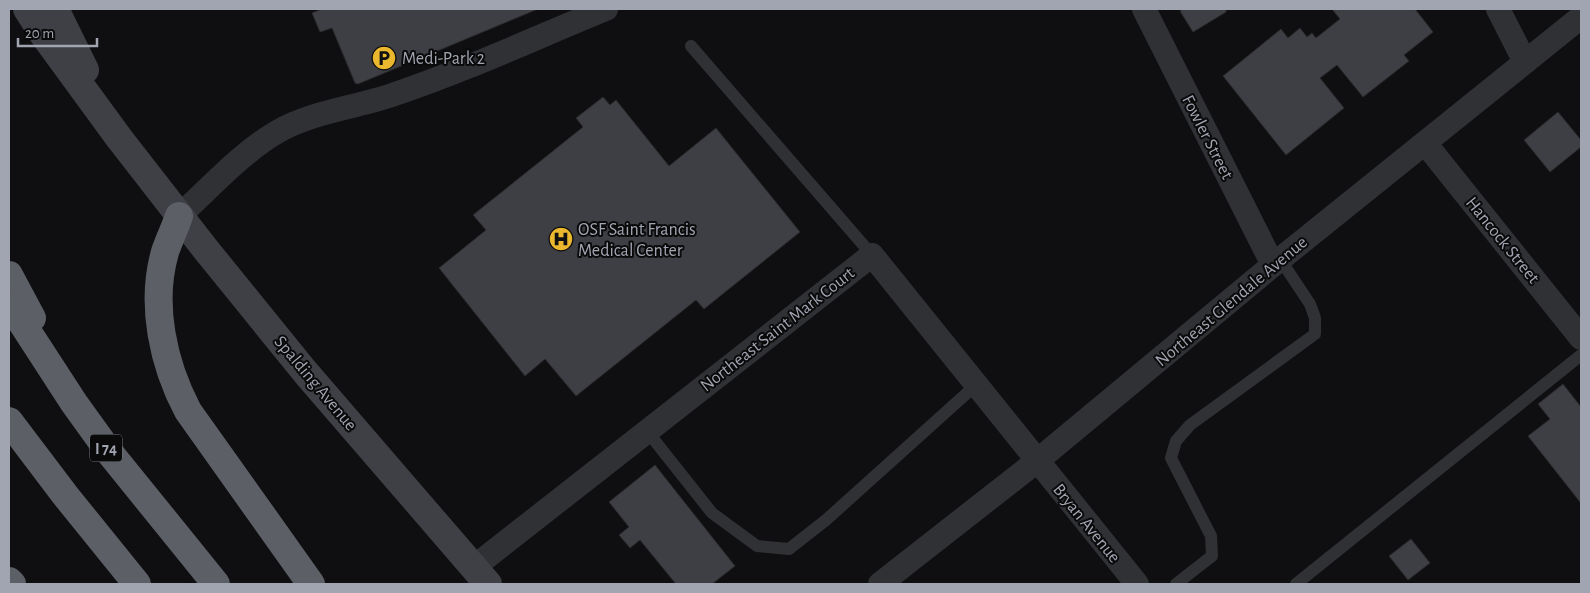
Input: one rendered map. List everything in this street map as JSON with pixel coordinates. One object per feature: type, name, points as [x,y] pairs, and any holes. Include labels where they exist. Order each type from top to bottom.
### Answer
[{"type":"highway","points":[[180,216],[165,252],[158,288],[164,345],[177,390],[205,437],[311,584]]},
{"type":"highway","points":[[9,275],[35,324],[110,453]]},
{"type":"highway","name":"I 74","points":[[9,303],[74,403],[110,453],[216,584]]},
{"type":"highway","points":[[9,421],[65,495],[137,584]]},
{"type":"highway","points":[[9,440],[62,507],[130,584]]},
{"type":"main road","name":"Spalding Avenue","points":[[27,9],[43,34],[148,177],[306,373],[481,576]]},
{"type":"main road","name":"Spalding Avenue","points":[[55,9],[96,90],[148,177]]},
{"type":"street","points":[[180,216],[244,156],[277,131],[304,120],[390,96],[430,82],[606,9]]},
{"type":"street","name":"Fowler Street","points":[[1144,9],[1277,262]]},
{"type":"street","points":[[1498,9],[1524,62]]},
{"type":"street","name":"Northeast Glendale Avenue","points":[[880,584],[1038,461],[1277,262],[1581,17]]},
{"type":"street","name":"Hancock Street","points":[[1425,143],[1581,338]]},
{"type":"street","name":"Northeast Saint Mark Court","points":[[481,576],[647,431],[872,255],[1038,461]]},
{"type":"street","name":"Bryan Avenue","points":[[1038,461],[1137,584]]},
{"type":"lane","points":[[691,46],[872,255]]},
{"type":"lane","points":[[1176,584],[1212,556],[1211,536],[1171,458],[1176,440],[1190,425],[1315,334],[1316,318],[1310,304],[1277,262]]},
{"type":"lane","points":[[1296,584],[1581,355]]},
{"type":"lane","points":[[647,431],[712,513],[757,546],[789,550],[826,520],[976,385]]},
{"type":"building","name":"Medi-Park 2","points":[[322,9],[538,9],[358,84],[355,83],[332,28],[320,32],[312,13]]},
{"type":"building","points":[[1183,9],[1226,9],[1226,12],[1193,32],[1180,11]]},
{"type":"building","points":[[1332,9],[1415,9],[1433,32],[1404,55],[1409,61],[1363,97],[1337,65],[1320,78],[1344,108],[1286,155],[1223,76],[1281,29],[1288,38],[1300,28],[1307,37],[1312,33],[1316,38],[1340,19]]},
{"type":"building","points":[[603,97],[610,105],[616,100],[669,166],[716,128],[800,232],[704,309],[696,300],[576,396],[545,359],[525,376],[439,268],[486,230],[473,215],[583,127],[576,118]]},
{"type":"building","points":[[1558,112],[1581,140],[1581,147],[1550,172],[1524,140]]},
{"type":"building","points":[[1563,384],[1581,407],[1580,502],[1528,436],[1550,419],[1538,404]]},
{"type":"building","points":[[655,465],[735,566],[712,584],[676,584],[640,540],[630,548],[619,535],[629,527],[609,502]]},
{"type":"building","points":[[1411,539],[1430,563],[1408,580],[1389,556]]},
{"type":"place","name":"Medi-Park 2","points":[[384,58]]},
{"type":"place","name":"OSF Saint Francis Medical Center","points":[[561,239]]}]
